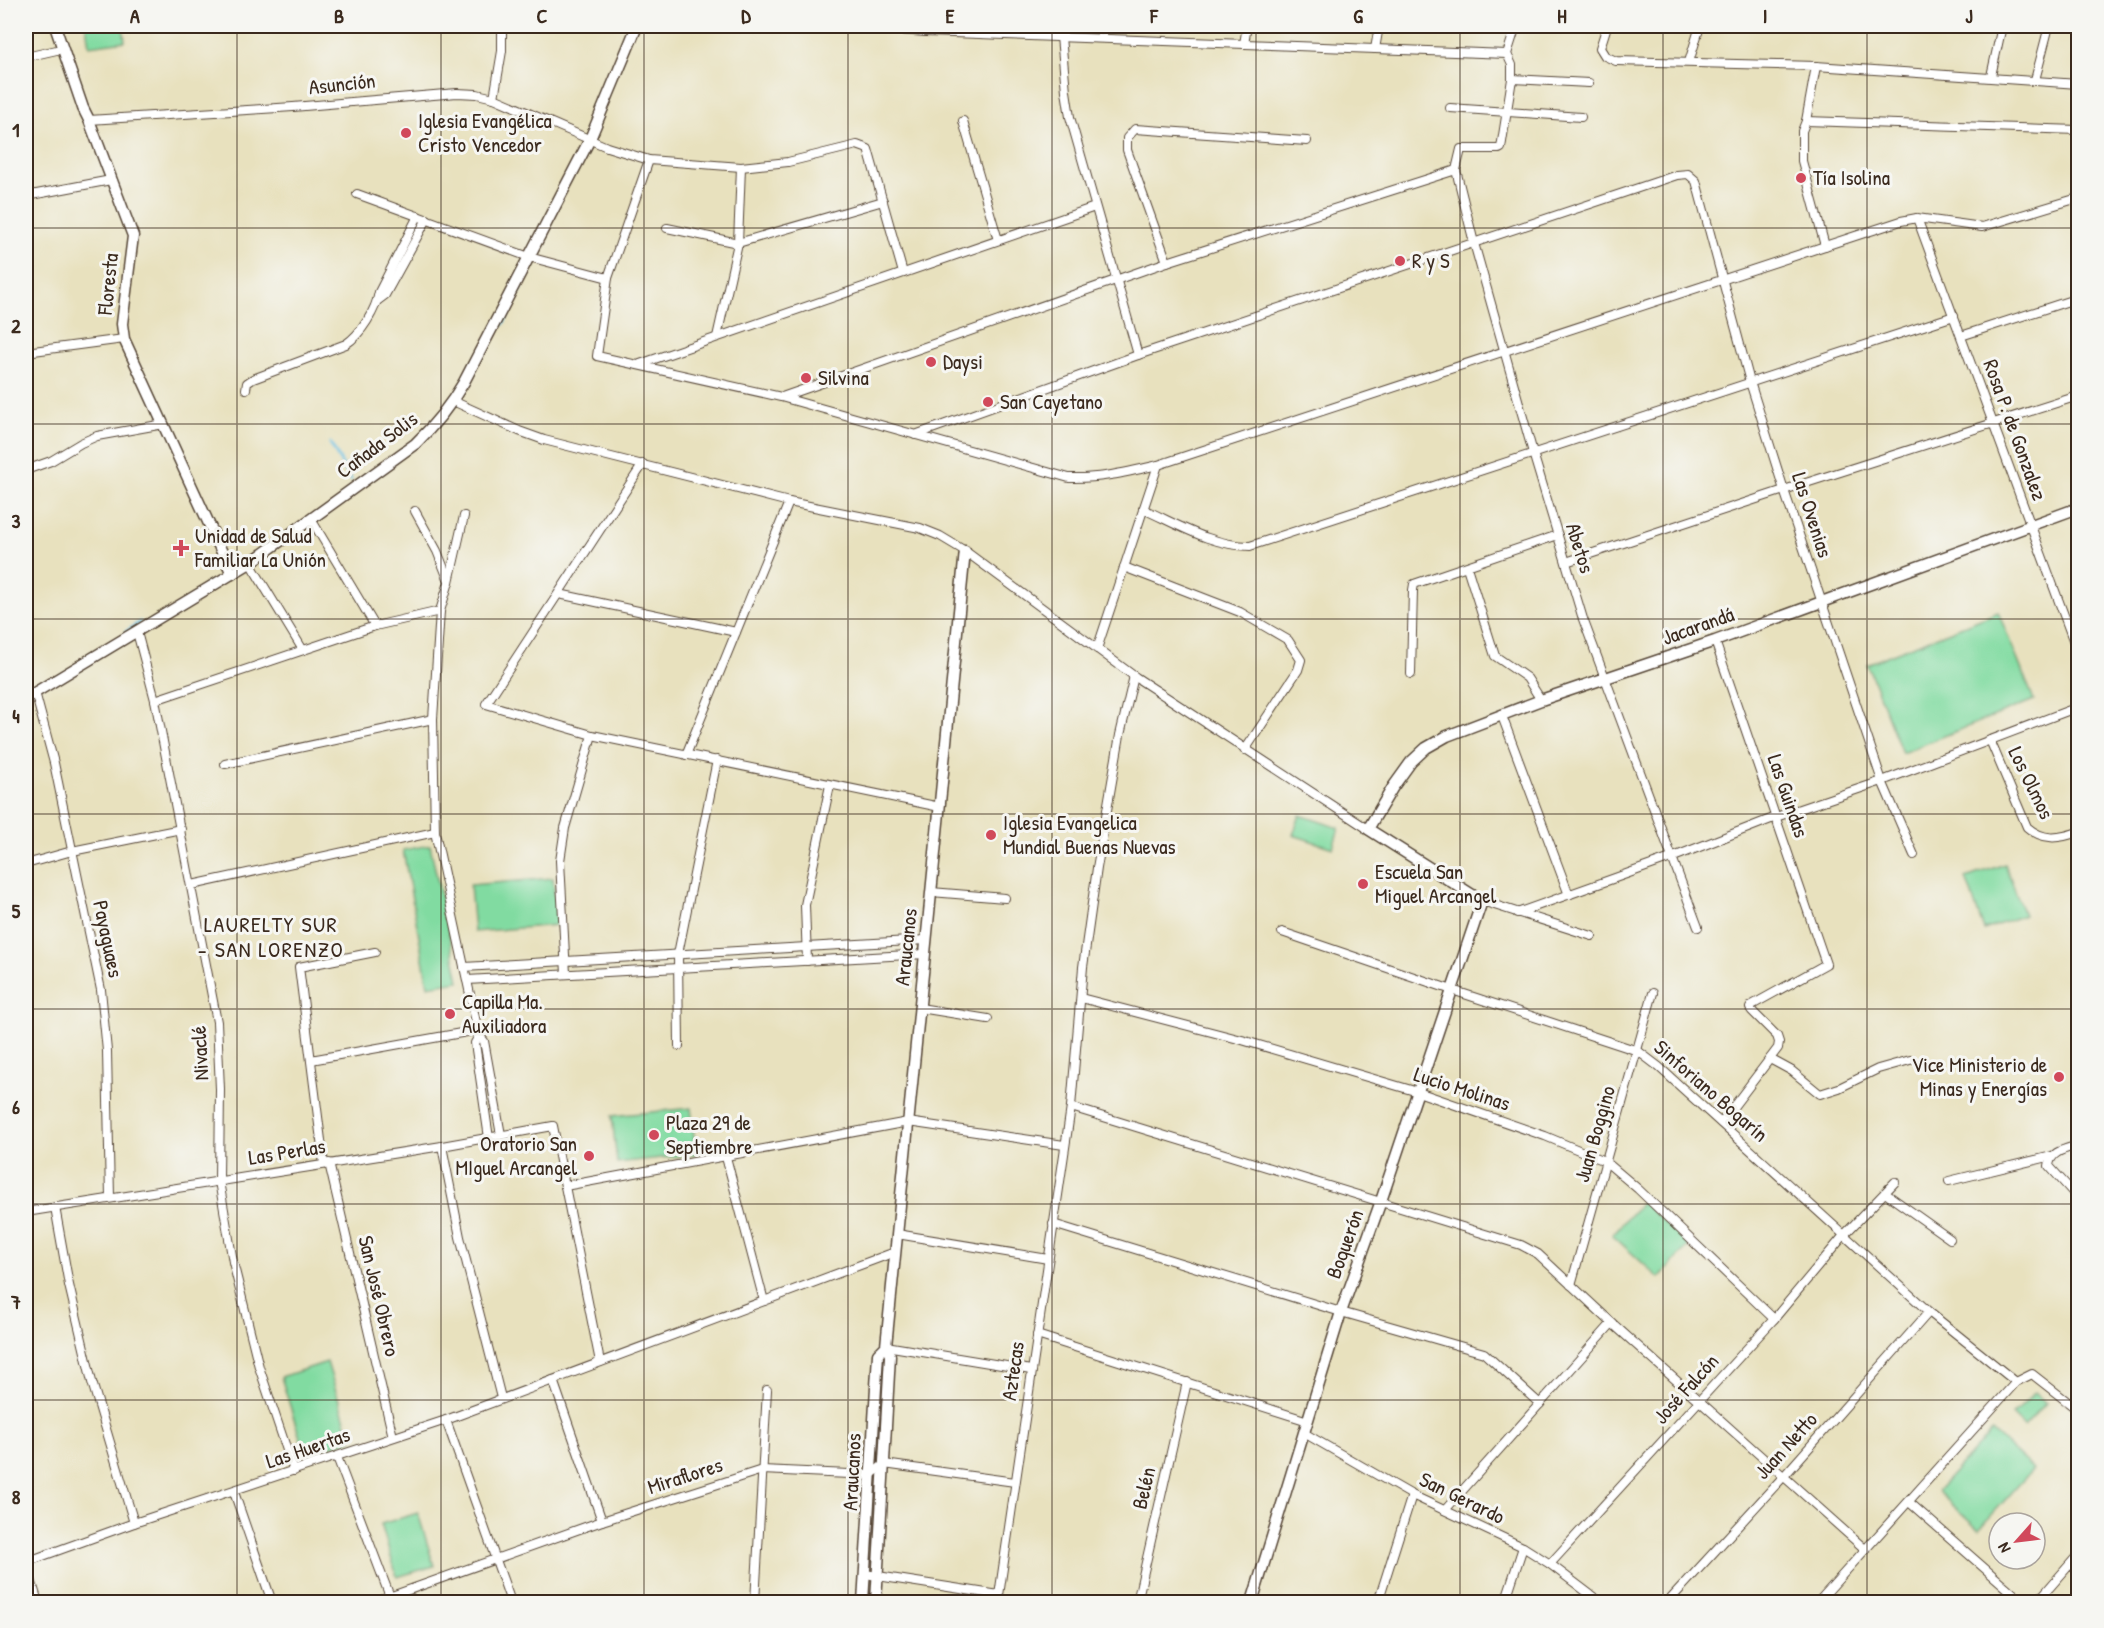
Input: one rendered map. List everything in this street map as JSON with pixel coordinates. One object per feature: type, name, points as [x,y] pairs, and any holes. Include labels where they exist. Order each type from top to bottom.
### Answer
[{"type":"street","name":"Floresta","points":[[55,26],[61,49],[133,236],[122,324],[124,339],[232,574]]},
{"type":"street","points":[[494,98],[502,51],[502,26]]},
{"type":"street","name":"Cañada Solis","points":[[30,695],[250,563],[415,444],[437,423],[453,401],[590,138],[637,26]]},
{"type":"street","points":[[845,26],[1061,37],[1507,54]]},
{"type":"street","points":[[1040,36],[1043,26]]},
{"type":"street","points":[[1244,44],[1247,26]]},
{"type":"street","points":[[1375,49],[1379,26]]},
{"type":"street","points":[[781,398],[1167,262],[1456,170],[1460,150],[1501,148],[1512,79],[1512,65],[1507,54],[1516,26]]},
{"type":"street","points":[[1607,26],[1600,48],[1605,56],[1616,61],[1816,66],[1991,76],[2079,84]]},
{"type":"street","points":[[1689,62],[1700,26]]},
{"type":"street","points":[[1991,76],[2002,26]]},
{"type":"street","points":[[2035,80],[2049,26]]},
{"type":"street","points":[[1061,37],[1070,117],[1138,355]]},
{"type":"street","points":[[26,57],[61,49]]},
{"type":"street","points":[[1816,66],[1802,132],[1802,161],[1825,246]]},
{"type":"street","points":[[1512,79],[1589,83]]},
{"type":"street","name":"Asunción","points":[[89,120],[293,108],[477,93],[494,98],[607,147],[649,160],[741,167],[788,162],[857,145],[868,149],[883,201]]},
{"type":"street","points":[[1450,108],[1581,117]]},
{"type":"street","points":[[963,121],[998,240]]},
{"type":"street","points":[[1806,121],[2079,130]]},
{"type":"street","points":[[1167,262],[1127,150],[1127,138],[1135,129],[1307,141]]},
{"type":"street","points":[[649,160],[608,278],[597,356],[781,398],[1070,478],[1087,479],[1113,476],[1158,465],[1901,221],[1917,218],[1982,227],[2079,198]]},
{"type":"street","points":[[717,337],[738,243],[741,167]]},
{"type":"street","name":"Abetos","points":[[1456,170],[1533,453],[1583,620],[1698,927]]},
{"type":"street","name":"Las Ovenias","points":[[1474,243],[1677,175],[1688,174],[1696,181],[1750,382],[1784,490],[1882,781],[1914,855]]},
{"type":"street","points":[[26,196],[111,180]]},
{"type":"street","points":[[357,194],[529,257],[608,278]]},
{"type":"street","points":[[667,228],[738,243],[883,201],[903,273]]},
{"type":"street","points":[[639,364],[1095,207]]},
{"type":"street","points":[[246,389],[248,383],[253,379],[354,339],[423,218]]},
{"type":"street","name":"Rosa P. de Gonzalez","points":[[1917,218],[2079,654]]},
{"type":"street","points":[[915,435],[1138,355],[1474,243]]},
{"type":"street","points":[[1961,336],[2079,298]]},
{"type":"street","points":[[1143,509],[1214,541],[1234,546],[1250,546],[1954,316]]},
{"type":"street","points":[[26,352],[124,339]]},
{"type":"street","points":[[1566,562],[2079,396]]},
{"type":"street","points":[[453,401],[544,440],[789,502],[920,528],[965,551],[1134,676],[1245,750],[1482,901],[1516,914],[1592,936]]},
{"type":"street","points":[[26,470],[51,461],[97,436],[164,424]]},
{"type":"street","points":[[643,464],[486,704],[592,735],[940,807]]},
{"type":"street","points":[[1097,649],[1158,465]]},
{"type":"street","points":[[686,755],[789,502]]},
{"type":"street","name":"Jacarandá","points":[[1368,829],[1411,762],[1426,748],[1447,736],[1541,700],[1715,641],[2079,508]]},
{"type":"street","points":[[415,512],[436,551],[449,582]]},
{"type":"street","points":[[464,516],[440,611],[433,719],[435,832],[478,1033],[484,1041],[501,1135]]},
{"type":"street","points":[[311,519],[375,626]]},
{"type":"street","points":[[1411,674],[1414,585],[1558,535]]},
{"type":"street","name":"Araucanos","points":[[864,1602],[878,1354],[886,1347],[965,551]]},
{"type":"street","points":[[250,563],[303,650]]},
{"type":"street","points":[[1124,567],[1239,612],[1279,633],[1297,651],[1301,660],[1299,670],[1245,750]]},
{"type":"street","points":[[1467,567],[1495,656],[1527,678],[1541,700]]},
{"type":"street","points":[[559,594],[736,632]]},
{"type":"street","points":[[155,700],[375,626],[440,611]]},
{"type":"street","name":"Nivaclé","points":[[137,632],[155,700],[217,1022],[220,1089],[219,1181],[233,1262],[259,1367],[294,1471]]},
{"type":"street","name":"Las Guindas","points":[[1715,641],[1826,964],[1750,1008],[1777,1036],[1778,1048],[1770,1059]]},
{"type":"street","name":"Aztecas","points":[[998,1599],[1071,1107],[1083,967],[1096,868],[1119,735],[1134,676]]},
{"type":"street","name":"Payaguaes","points":[[30,695],[54,763],[101,990],[107,1051],[110,1198]]},
{"type":"street","points":[[1516,914],[2079,707]]},
{"type":"street","points":[[1502,716],[1569,895]]},
{"type":"street","points":[[225,764],[433,719]]},
{"type":"street","points":[[566,974],[560,861],[565,828],[592,735]]},
{"type":"street","name":"Los Olmos","points":[[1990,740],[2027,827],[2037,836],[2053,839],[2079,832]]},
{"type":"street","points":[[679,1046],[676,968],[717,760]]},
{"type":"street","points":[[807,961],[805,905],[830,785]]},
{"type":"street","points":[[26,864],[72,851],[181,829]]},
{"type":"street","points":[[192,885],[435,832]]},
{"type":"street","points":[[931,892],[1005,898]]},
{"type":"street","name":"Boquerón","points":[[1252,1602],[1341,1312],[1381,1201],[1482,901]]},
{"type":"street","name":"Sinforiano Bogarín","points":[[1282,932],[1638,1051],[1659,1066],[1929,1312],[2016,1382]]},
{"type":"street","points":[[464,967],[926,940]]},
{"type":"street","name":"San José Obrero","points":[[375,952],[299,967],[327,1164],[393,1437]]},
{"type":"street","points":[[467,980],[925,954]]},
{"type":"street","name":"Juan Boggino","points":[[1571,1285],[1653,993]]},
{"type":"street","name":"Lucio Molinas","points":[[1081,998],[1242,1040],[1418,1092],[1545,1136],[1605,1161],[1638,1189],[1774,1319]]},
{"type":"street","points":[[920,1008],[988,1019]]},
{"type":"street","points":[[311,1060],[478,1033]]},
{"type":"street","points":[[478,1033],[475,1043],[489,1137]]},
{"type":"street","points":[[1721,1124],[1770,1059],[1792,1071],[1820,1094],[1839,1088],[1878,1069],[1910,1060]]},
{"type":"street","points":[[1071,1107],[1521,1245],[1538,1254],[1866,1550]]},
{"type":"street","points":[[600,1362],[565,1186],[908,1122],[1064,1145]]},
{"type":"street","name":"Las Perlas","points":[[26,1212],[442,1146],[553,1126],[565,1186]]},
{"type":"street","points":[[1949,1181],[2052,1156],[2079,1145]]},
{"type":"street","points":[[442,1146],[460,1237],[501,1398]]},
{"type":"street","points":[[2052,1156],[2049,1166],[2079,1198]]},
{"type":"street","points":[[726,1157],[764,1301]]},
{"type":"street","name":"José Falcón","points":[[1551,1564],[1774,1319],[1845,1234],[1894,1182]]},
{"type":"street","points":[[1885,1192],[1950,1239]]},
{"type":"street","points":[[56,1207],[69,1285],[92,1382],[134,1523]]},
{"type":"street","points":[[1053,1224],[1484,1353],[1540,1404]]},
{"type":"street","points":[[897,1234],[1048,1259]]},
{"type":"street","name":"Las Huertas","points":[[26,1563],[134,1523],[234,1492],[446,1420],[895,1252]]},
{"type":"street","name":"Juan Netto","points":[[1668,1602],[1784,1476],[1929,1312]]},
{"type":"street","points":[[1445,1510],[1612,1323]]},
{"type":"street","points":[[1036,1335],[1308,1420]]},
{"type":"street","points":[[886,1347],[1031,1370]]},
{"type":"street","name":"Araucanos","points":[[876,1602],[890,1356],[890,1351],[886,1347]]},
{"type":"street","points":[[1818,1602],[2016,1382],[2032,1374],[2079,1410]]},
{"type":"street","points":[[553,1380],[602,1521]]},
{"type":"street","name":"Belén","points":[[1137,1602],[1187,1382]]},
{"type":"street","points":[[754,1602],[766,1390]]},
{"type":"street","points":[[446,1420],[511,1602]]},
{"type":"street","name":"San Gerardo","points":[[1304,1433],[1412,1495],[1523,1546],[1551,1564],[1600,1602]]},
{"type":"street","points":[[337,1457],[391,1600]]},
{"type":"street","points":[[871,1475],[884,1464],[1015,1482]]},
{"type":"street","name":"Miraflores","points":[[375,1602],[391,1600],[602,1521],[762,1470],[871,1475]]},
{"type":"street","points":[[234,1492],[272,1602]]},
{"type":"street","points":[[1378,1602],[1412,1495]]},
{"type":"street","points":[[1909,1502],[2023,1602]]},
{"type":"street","points":[[1505,1602],[1523,1546]]},
{"type":"street","points":[[2037,1602],[2079,1555]]},
{"type":"street","points":[[26,1563],[38,1602]]},
{"type":"street","points":[[865,1574],[998,1599]]},
{"type":"green space","points":[[86,26],[123,26],[125,41],[89,46]]},
{"type":"green space","points":[[1998,612],[2034,700],[1902,753],[1867,664]]},
{"type":"green space","points":[[1300,815],[1339,828],[1333,848],[1293,835]]},
{"type":"green space","points":[[430,845],[459,981],[428,986],[403,850]]},
{"type":"green space","points":[[2005,864],[2024,915],[1984,930],[1966,878]]},
{"type":"green space","points":[[553,878],[557,925],[474,932],[470,885]]},
{"type":"green space","name":"Plaza 29 de Septiembre","points":[[691,1108],[696,1154],[617,1163],[612,1116]]},
{"type":"green space","points":[[1642,1202],[1689,1245],[1659,1278],[1612,1235]]},
{"type":"green space","points":[[327,1362],[351,1440],[305,1454],[281,1377]]},
{"type":"green space","points":[[2034,1392],[2046,1403],[2024,1427],[2012,1415]]},
{"type":"green space","points":[[1992,1431],[2033,1469],[1995,1511],[1987,1511],[1987,1520],[1979,1529],[1937,1491]]},
{"type":"green space","points":[[418,1513],[434,1566],[397,1577],[381,1524]]},
{"type":"waterway","points":[[503,324],[522,284]]},
{"type":"waterway","points":[[330,443],[351,480]]},
{"type":"waterway","points":[[126,632],[140,622]]},
{"type":"place","name":"Iglesia Evangélica Cristo Vencedor","points":[[406,133]]},
{"type":"place","name":"Tía Isolina","points":[[1801,178]]},
{"type":"place","name":"R y S","points":[[1400,261]]},
{"type":"place","name":"Daysi","points":[[931,362]]},
{"type":"place","name":"Silvina","points":[[806,378]]},
{"type":"place","name":"San Cayetano","points":[[988,402]]},
{"type":"place","name":"Unidad de Salud Familiar La Unión","points":[[181,548]]},
{"type":"place","name":"Iglesia Evangelica Mundial Buenas Nuevas","points":[[991,835]]},
{"type":"place","name":"Escuela San Miguel Arcangel","points":[[1363,884]]},
{"type":"place","name":"Capilla Ma. Auxiliadora","points":[[450,1014]]},
{"type":"place","name":"Vice Ministerio de Minas y Energías","points":[[2059,1077]]},
{"type":"place","name":"Plaza 29 de Septiembre","points":[[654,1135]]},
{"type":"place","name":"Oratorio San MIguel Arcangel","points":[[589,1156]]},
{"type":"district","name":"LAURELTY SUR - SAN LORENZO","points":[[271,936]]}]
